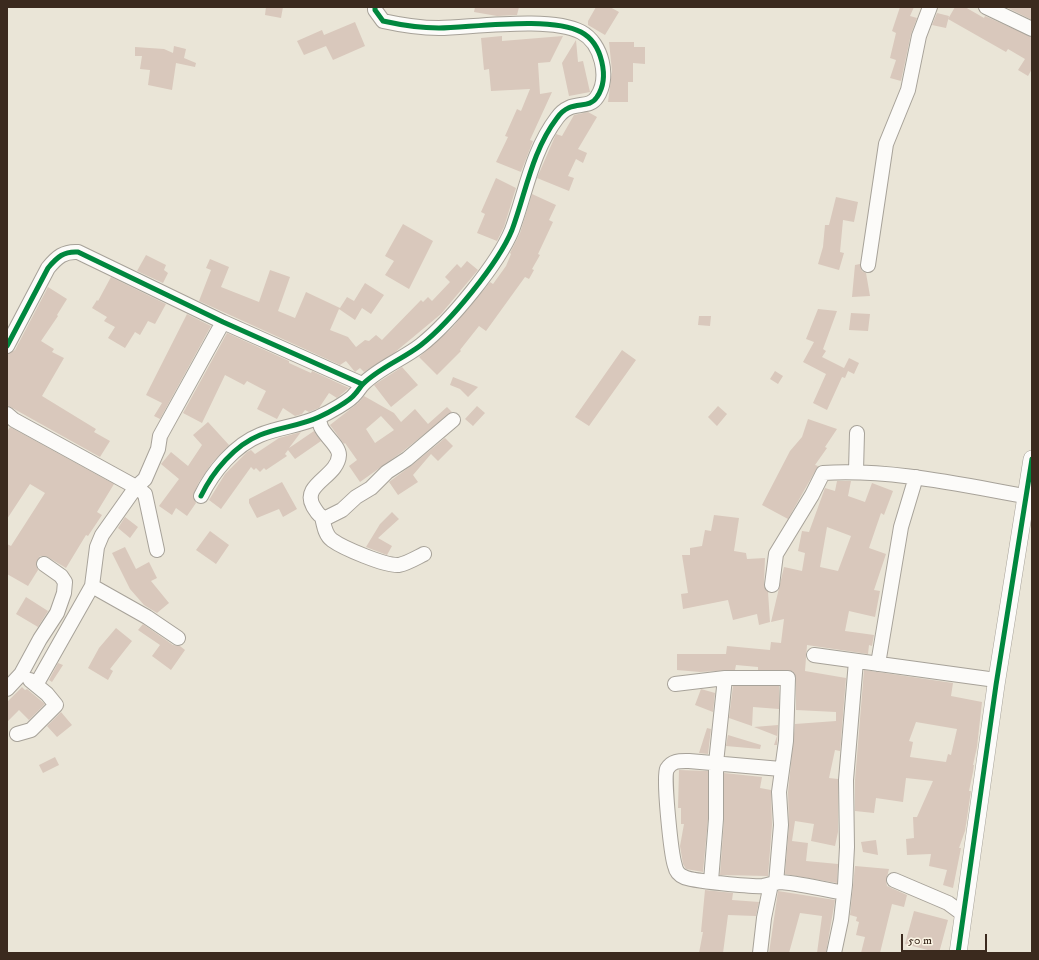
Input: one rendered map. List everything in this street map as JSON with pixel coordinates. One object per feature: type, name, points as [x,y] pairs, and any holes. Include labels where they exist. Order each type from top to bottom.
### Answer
[{"type":"street","points":[[201,496],[209,480],[242,445],[261,434],[319,418],[354,396],[362,384],[421,345],[448,318],[504,249],[526,188],[531,165],[555,120],[563,110],[572,105],[586,105],[596,98],[601,84],[603,65],[596,45],[582,32],[563,25],[535,24],[437,28],[383,21],[375,10],[375,7]]},
{"type":"street","points":[[868,265],[886,144],[908,90],[919,36],[930,7]]},
{"type":"street","points":[[986,7],[1032,29]]},
{"type":"street","points":[[7,346],[48,268],[55,259],[67,251],[78,252],[223,322],[362,384]]},
{"type":"street","points":[[36,685],[92,586],[97,547],[102,535],[136,487],[145,479],[158,449],[160,436],[223,322]]},
{"type":"street","points":[[7,414],[14,420],[136,487],[144,494],[157,550]]},
{"type":"street","points":[[319,418],[321,427],[339,452],[339,457],[334,468],[315,486],[310,493],[310,499],[318,514],[322,517],[325,532],[331,540],[382,563],[397,565],[410,562],[424,554]]},
{"type":"street","points":[[322,517],[331,517],[342,510],[356,497],[371,488],[387,472],[407,459],[453,420]]},
{"type":"street","points":[[856,471],[857,433]]},
{"type":"street","points":[[958,953],[996,680],[1032,459]]},
{"type":"street","points":[[772,585],[776,554],[812,494],[822,473],[856,471],[916,477],[1025,496]]},
{"type":"street","points":[[878,664],[901,527],[916,477]]},
{"type":"street","points":[[17,734],[31,730],[56,705],[36,685],[12,682],[57,613],[64,593],[65,582],[61,576],[44,564]]},
{"type":"street","points":[[92,586],[147,617],[178,638]]},
{"type":"street","points":[[814,655],[996,680]]},
{"type":"street","points":[[834,953],[841,920],[844,893],[847,847],[846,780],[856,661]]},
{"type":"street","points":[[675,684],[725,678],[788,678],[786,741],[781,769],[782,782],[779,792],[781,825],[773,883],[764,918],[760,953]]},
{"type":"street","points":[[712,881],[716,819],[716,763],[725,678]]},
{"type":"street","points":[[781,769],[678,761],[667,769],[666,775],[675,866],[678,873],[685,878],[751,886],[773,883],[844,893]]},
{"type":"street","points":[[894,880],[948,903],[963,914]]},
{"type":"building","points":[[266,7],[283,7],[281,18],[265,15]]},
{"type":"building","points":[[475,7],[519,7],[517,15],[497,16],[474,12]]},
{"type":"building","points":[[596,7],[610,7],[619,12],[605,35],[588,25],[588,21]]},
{"type":"building","points":[[900,7],[914,7],[910,16],[917,18],[911,34],[901,81],[890,78],[896,60],[890,58],[896,33],[892,31]]},
{"type":"building","points":[[955,7],[965,7],[984,18],[985,16],[1032,37],[1032,69],[1028,76],[1018,70],[1025,59],[1008,49],[1006,52],[948,19]]},
{"type":"building","points":[[1006,7],[1032,7],[1032,20]]},
{"type":"building","points":[[937,13],[949,16],[946,28],[932,25]]},
{"type":"building","points":[[355,22],[365,46],[333,60],[326,46],[304,55],[297,41],[322,30],[324,35]]},
{"type":"building","points":[[502,36],[502,41],[563,36],[550,62],[538,63],[540,94],[552,92],[530,140],[533,141],[521,172],[496,162],[508,137],[505,136],[517,109],[521,111],[530,89],[491,91],[489,69],[484,70],[481,38]]},
{"type":"building","points":[[576,40],[578,62],[583,61],[590,92],[569,96],[562,63]]},
{"type":"building","points":[[609,42],[634,42],[634,47],[645,47],[645,64],[633,63],[633,82],[628,82],[628,102],[608,102],[612,71]]},
{"type":"building","points":[[174,46],[186,49],[184,58],[196,63],[195,67],[176,63],[172,90],[148,85],[150,70],[140,69],[142,56],[135,56],[135,47],[164,49],[173,53]]},
{"type":"building","points":[[588,112],[597,117],[578,149],[587,153],[583,163],[576,159],[568,176],[574,178],[569,191],[537,178],[556,134],[562,136],[574,115]]},
{"type":"building","points":[[496,178],[516,188],[504,227],[497,241],[477,233],[485,214],[481,212]]},
{"type":"building","points":[[532,194],[556,205],[549,220],[553,222],[538,254],[540,255],[532,269],[534,270],[529,279],[525,277],[486,331],[479,326],[460,350],[461,351],[437,375],[419,357],[452,328],[490,282],[493,284],[506,266],[511,254],[510,253],[520,233]]},
{"type":"building","points":[[836,197],[858,202],[854,222],[843,220],[840,252],[844,253],[839,270],[818,264],[823,247],[825,225],[829,225]]},
{"type":"building","points":[[403,224],[433,241],[409,289],[385,275],[394,261],[385,256]]},
{"type":"building","points":[[146,255],[166,265],[164,270],[168,273],[163,283],[137,271]]},
{"type":"building","points":[[210,259],[229,267],[221,287],[259,302],[270,270],[290,277],[278,311],[295,318],[306,292],[340,308],[347,297],[354,301],[365,283],[384,295],[371,314],[362,308],[355,320],[339,309],[330,330],[348,337],[356,347],[365,340],[369,341],[376,335],[382,340],[421,300],[423,302],[428,297],[432,301],[450,282],[445,277],[457,264],[461,268],[467,261],[478,270],[441,314],[394,353],[364,372],[360,368],[355,372],[346,361],[340,365],[199,301],[211,270],[206,268]]},
{"type":"building","points":[[860,264],[862,271],[866,273],[870,296],[852,297],[855,265]]},
{"type":"building","points":[[111,277],[166,304],[155,324],[148,321],[140,335],[135,332],[125,348],[108,338],[115,327],[104,321],[107,317],[92,308],[97,300],[98,301]]},
{"type":"building","points":[[48,287],[67,299],[57,315],[58,316],[41,341],[54,349],[52,352],[64,358],[42,396],[96,429],[94,432],[110,441],[100,457],[7,405],[7,354],[15,350]]},
{"type":"building","points":[[818,309],[837,311],[823,349],[826,351],[822,357],[844,368],[849,358],[859,363],[854,374],[848,371],[845,378],[842,377],[827,410],[813,403],[826,374],[803,362],[814,342],[806,339]]},
{"type":"building","points":[[851,313],[870,314],[868,331],[849,330]]},
{"type":"building","points":[[187,314],[211,326],[160,419],[154,416],[162,403],[146,395]]},
{"type":"building","points":[[699,316],[711,316],[710,326],[698,325]]},
{"type":"building","points":[[227,333],[289,361],[289,363],[311,373],[312,371],[349,388],[337,398],[329,393],[319,408],[309,412],[305,410],[302,414],[295,416],[283,408],[277,419],[257,409],[266,391],[247,381],[244,385],[225,375],[202,423],[183,413]]},
{"type":"building","points":[[622,350],[636,360],[589,426],[575,417]]},
{"type":"building","points":[[402,367],[418,385],[391,407],[374,385]]},
{"type":"building","points":[[775,371],[783,376],[778,384],[770,379]]},
{"type":"building","points":[[453,377],[478,387],[468,397],[460,389],[450,385]]},
{"type":"building","points":[[364,396],[394,413],[401,422],[415,409],[428,424],[447,407],[452,412],[402,452],[360,482],[349,466],[357,460],[330,425],[358,403]],"holes":[[[381,416],[394,430],[375,443],[366,429]]]},
{"type":"building","points":[[477,406],[485,413],[473,426],[465,419]]},
{"type":"building","points":[[718,406],[727,414],[717,426],[708,417]]},
{"type":"building","points":[[808,419],[837,429],[825,447],[827,448],[815,465],[818,466],[788,519],[762,505],[790,451],[802,437]]},
{"type":"building","points":[[208,422],[229,445],[212,463],[199,482],[193,496],[196,503],[187,516],[176,508],[172,515],[159,506],[179,479],[161,464],[171,452],[188,466],[202,445],[193,435]]},
{"type":"building","points":[[10,427],[114,484],[97,512],[102,515],[88,536],[86,535],[66,568],[46,556],[40,556],[36,563],[38,570],[28,586],[7,574],[7,544],[11,546],[45,493],[30,484],[7,519],[7,432]]},
{"type":"building","points":[[314,431],[321,441],[295,459],[288,450],[285,454],[287,456],[266,470],[264,468],[260,472],[256,468],[254,470],[251,467],[221,509],[209,500],[225,474],[247,452],[251,450],[255,454],[279,438],[301,432],[289,448]]},
{"type":"building","points":[[445,438],[453,446],[438,461],[431,454],[413,475],[418,482],[398,495],[389,482]]},
{"type":"building","points":[[837,481],[851,481],[848,496],[865,502],[872,483],[893,491],[884,515],[881,513],[869,548],[886,554],[874,590],[880,591],[875,617],[849,611],[845,631],[874,635],[872,646],[869,645],[868,654],[807,645],[805,671],[846,678],[840,751],[835,750],[829,778],[838,779],[838,832],[835,846],[811,841],[814,824],[795,821],[792,841],[808,843],[806,861],[838,864],[837,883],[785,874],[789,826],[788,792],[795,724],[836,721],[836,712],[796,710],[796,678],[792,671],[758,670],[758,667],[736,665],[735,670],[700,672],[677,670],[677,654],[726,654],[727,646],[770,650],[771,642],[781,643],[784,619],[771,622],[784,567],[802,571],[805,553],[798,551],[802,531],[809,532],[825,488],[835,491]],"holes":[[[827,527],[851,536],[838,571],[820,567]]]},
{"type":"building","points":[[282,482],[297,509],[283,517],[279,509],[257,518],[249,503],[249,499]]},
{"type":"building","points":[[392,512],[399,519],[378,538],[392,546],[387,555],[366,547],[380,524]]},
{"type":"building","points":[[714,515],[739,518],[734,551],[746,553],[747,559],[765,558],[764,584],[768,592],[770,622],[759,625],[757,614],[733,620],[728,600],[683,609],[681,594],[688,593],[682,555],[690,555],[690,548],[702,546],[705,530],[711,531]]},
{"type":"building","points":[[125,517],[138,527],[130,538],[118,528]]},
{"type":"building","points":[[210,531],[229,545],[216,564],[196,550]]},
{"type":"building","points":[[125,547],[136,569],[149,562],[157,578],[151,581],[169,603],[157,613],[144,605],[130,589],[112,553]]},
{"type":"building","points":[[26,597],[48,611],[38,627],[16,614]]},
{"type":"building","points":[[143,624],[173,645],[180,646],[185,650],[171,670],[152,656],[160,645],[138,630]]},
{"type":"building","points":[[116,628],[132,641],[110,669],[113,671],[108,680],[88,668],[99,648]]},
{"type":"building","points":[[58,663],[63,665],[52,682],[49,680]]},
{"type":"building","points":[[864,670],[953,683],[951,696],[982,702],[977,747],[969,791],[971,791],[965,831],[959,848],[961,848],[953,888],[943,885],[947,870],[929,866],[931,854],[907,855],[906,839],[914,838],[913,817],[917,817],[933,781],[906,778],[903,802],[876,798],[874,813],[855,811],[855,780]],"holes":[[[916,722],[957,729],[951,755],[948,754],[946,762],[910,757],[913,742],[909,741]]]},
{"type":"building","points":[[733,686],[779,686],[779,709],[753,707],[752,726],[729,718]]},
{"type":"building","points":[[22,687],[25,690],[27,689],[45,704],[29,720],[19,710],[7,722],[7,702]]},
{"type":"building","points":[[701,689],[715,693],[713,712],[695,705]]},
{"type":"building","points":[[61,712],[72,725],[57,737],[47,726]]},
{"type":"building","points":[[778,725],[777,745],[774,745],[777,736],[754,727]]},
{"type":"building","points":[[707,728],[711,729],[708,754],[699,753]]},
{"type":"building","points":[[728,735],[761,745],[760,749],[726,746]]},
{"type":"building","points":[[55,757],[59,765],[43,773],[39,765]]},
{"type":"building","points":[[679,770],[708,771],[708,819],[703,872],[686,869],[683,864],[680,846],[684,824],[681,824],[681,808],[678,808]]},
{"type":"building","points":[[724,773],[762,777],[760,788],[771,790],[772,825],[768,876],[720,875],[724,820]]},
{"type":"building","points":[[876,840],[878,855],[863,852],[861,842]]},
{"type":"building","points":[[855,866],[889,869],[886,881],[887,886],[907,895],[904,907],[892,904],[880,953],[861,953],[865,937],[856,935],[859,922],[856,921],[857,917],[850,915]]},
{"type":"building","points":[[705,890],[733,893],[732,900],[759,902],[756,916],[728,915],[723,953],[699,953],[703,932],[701,932]]},
{"type":"building","points":[[778,891],[835,900],[826,953],[817,953],[822,916],[800,913],[789,953],[769,953]]},
{"type":"building","points":[[914,911],[948,920],[939,953],[905,944]]},
{"type":"cycle path","points":[[201,496],[218,468],[242,445],[260,435],[312,420],[338,407],[349,400],[369,378],[407,355],[433,335],[472,292],[505,244],[517,216],[535,158],[548,131],[562,112],[573,106],[593,101],[601,89],[603,71],[599,52],[588,37],[581,32],[568,27],[533,23],[439,28],[418,27],[383,21],[375,10],[375,7]]},
{"type":"cycle path","points":[[7,346],[48,268],[61,256],[78,252],[223,322],[362,384]]},
{"type":"cycle path","points":[[958,953],[996,685],[1032,459]]}]
